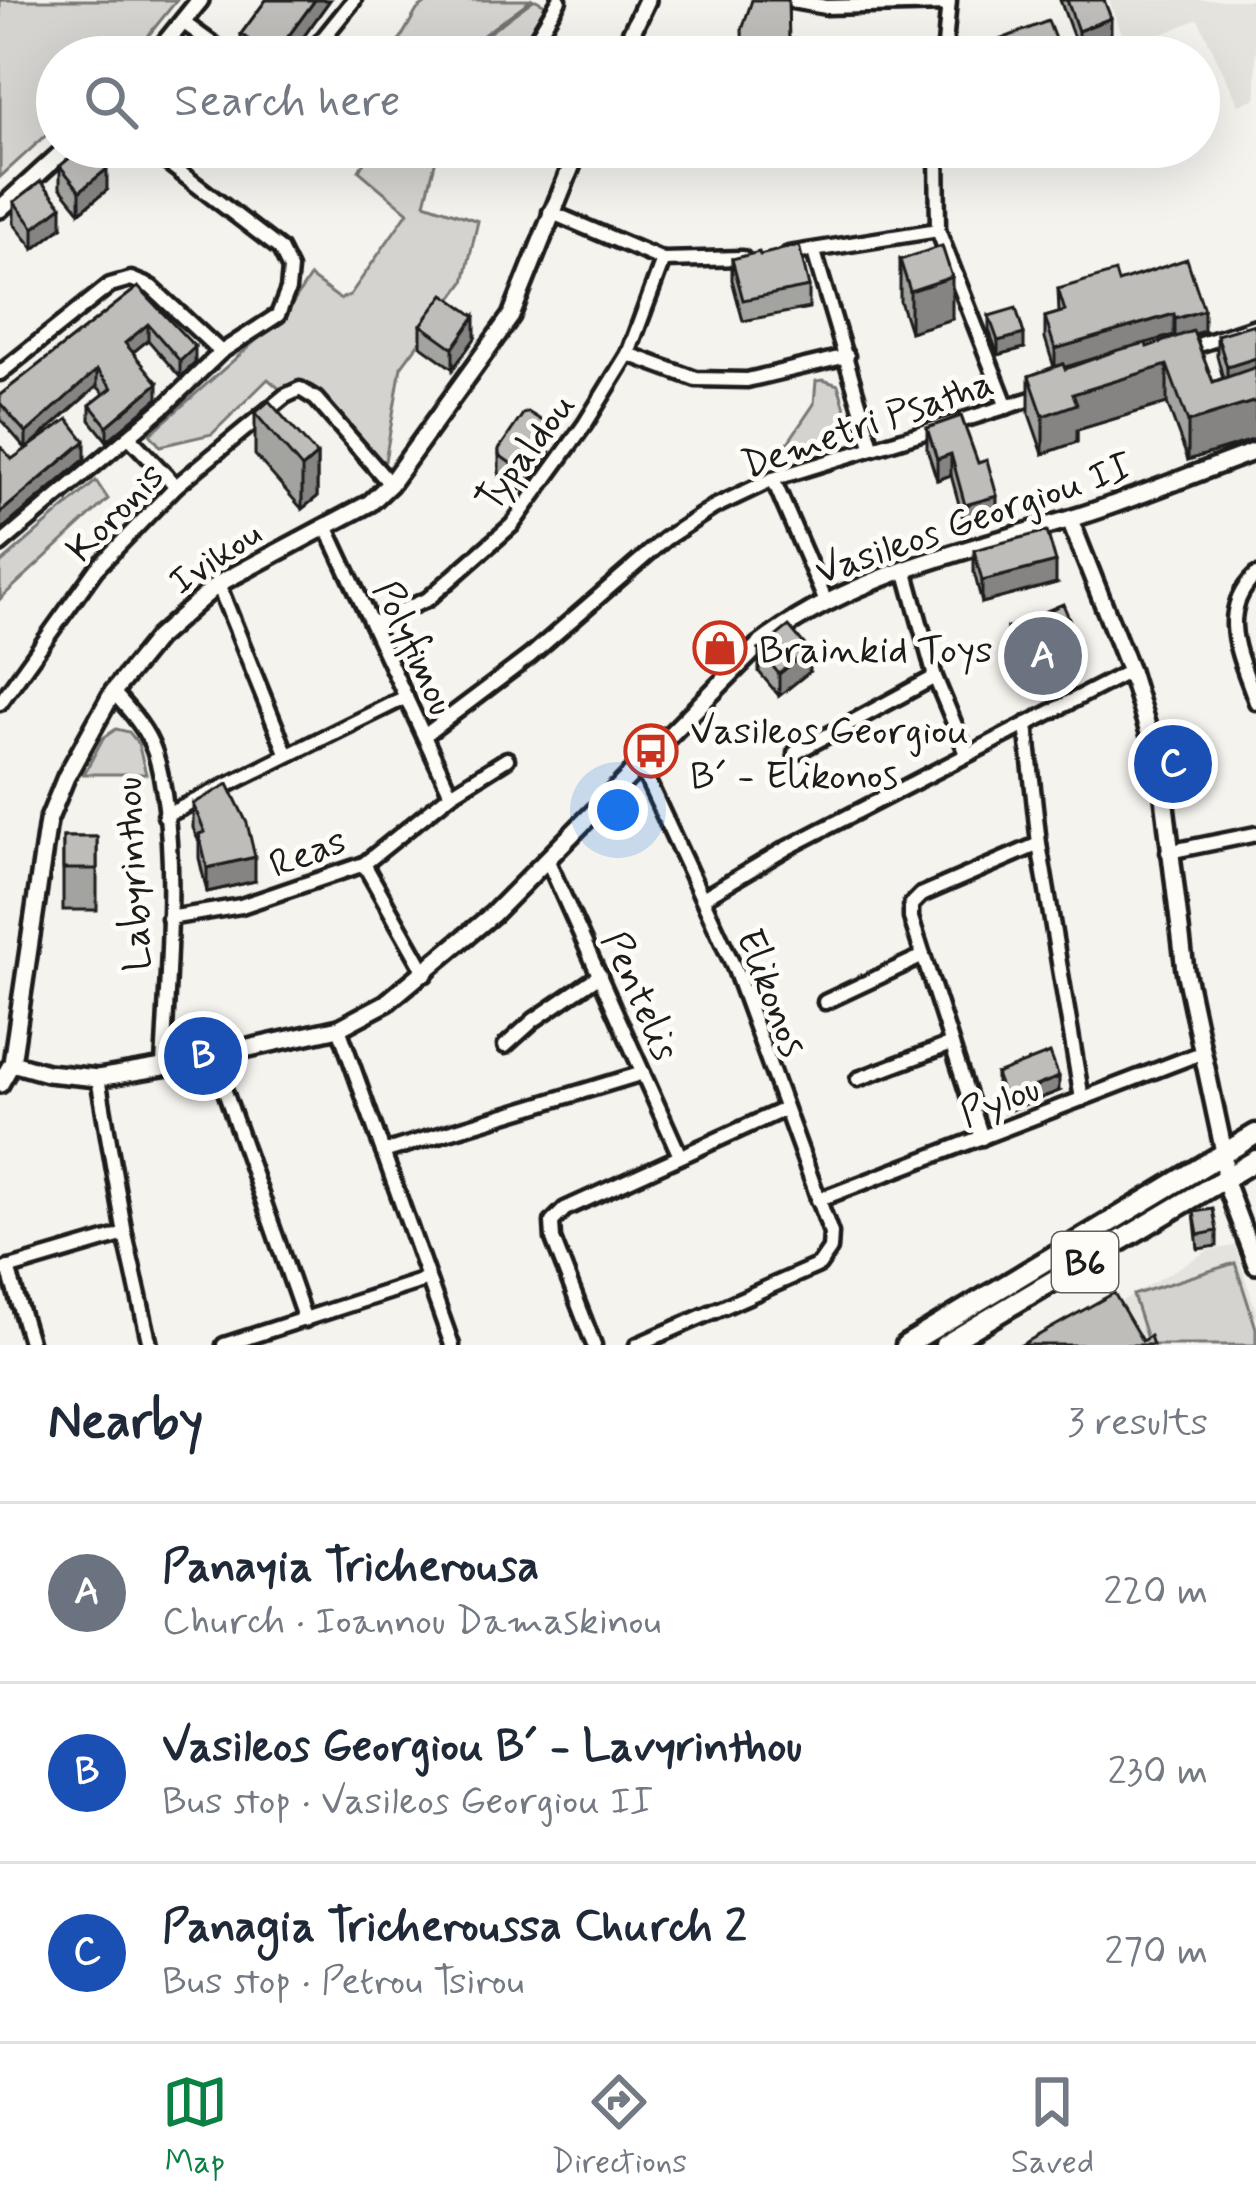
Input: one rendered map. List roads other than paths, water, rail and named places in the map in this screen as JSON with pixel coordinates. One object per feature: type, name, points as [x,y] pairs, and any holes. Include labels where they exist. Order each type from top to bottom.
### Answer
[{"type":"main road","name":"B6","points":[[906,1345],[1256,1134]]},
{"type":"main road","name":"B6","points":[[945,1345],[1256,1160]]},
{"type":"street","points":[[172,36],[200,0]]},
{"type":"street","points":[[325,36],[354,0]]},
{"type":"street","points":[[538,36],[559,0]]},
{"type":"street","points":[[630,36],[647,0]]},
{"type":"street","points":[[786,0],[948,2],[946,36]]},
{"type":"street","points":[[184,22],[203,36]]},
{"type":"street","points":[[0,209],[45,168]]},
{"type":"street","points":[[0,545],[221,352],[278,315],[290,269],[280,249],[174,168]]},
{"type":"street","name":"Ivikou","points":[[4,1071],[48,821],[66,777],[113,692],[157,638],[218,584],[370,503],[390,484],[511,316],[570,168]]},
{"type":"street","points":[[937,168],[938,230],[1006,406]]},
{"type":"street","points":[[550,212],[663,260],[756,257]]},
{"type":"street","points":[[775,255],[938,230]]},
{"type":"street","points":[[814,252],[872,446]]},
{"type":"street","name":"Typaldou","points":[[372,624],[428,599],[512,525],[585,424],[628,354],[663,260]]},
{"type":"street","points":[[0,373],[110,285],[131,279],[151,287],[221,352]]},
{"type":"street","points":[[1165,356],[1256,326]]},
{"type":"street","points":[[628,354],[696,379],[747,380],[847,356]]},
{"type":"street","name":"Koronis","points":[[0,703],[96,569],[176,486],[285,396],[300,389],[316,399],[390,484]]},
{"type":"street","name":"Demetri Psatha","points":[[424,736],[530,656],[665,539],[715,507],[773,479],[1052,392]]},
{"type":"street","points":[[129,437],[176,486]]},
{"type":"street","name":"Vasileos Georgiou II","points":[[4,1071],[98,1078],[213,1058],[339,1028],[386,1004],[426,974],[548,859],[758,646],[794,617],[905,568],[1070,520],[1256,451]]},
{"type":"street","points":[[773,479],[826,602]]},
{"type":"street","points":[[1070,520],[1130,671],[1161,772],[1168,852],[1201,1053],[1224,1152],[1225,1179],[1256,1265]]},
{"type":"street","name":"Polyfimou","points":[[326,526],[451,794]]},
{"type":"street","points":[[905,568],[935,677],[967,754]]},
{"type":"street","points":[[1256,575],[1233,607],[1234,636],[1256,702]]},
{"type":"street","points":[[218,584],[287,755]]},
{"type":"street","points":[[703,898],[787,848],[1130,671]]},
{"type":"street","points":[[795,753],[935,677]]},
{"type":"street","name":"Labyrinthou","points":[[113,692],[140,723],[155,753],[166,816],[169,918],[163,1067]]},
{"type":"street","points":[[166,816],[406,697]]},
{"type":"street","points":[[1026,724],[1039,844],[1082,1099]]},
{"type":"street","name":"Reas","points":[[169,918],[241,906],[364,864],[451,794],[507,759]]},
{"type":"street","name":"Elikonos","points":[[637,1345],[819,1265],[830,1249],[831,1233],[734,967],[640,764]]},
{"type":"street","points":[[1168,852],[1256,834]]},
{"type":"street","points":[[982,1138],[911,905],[921,896],[1039,844]]},
{"type":"street","name":"Pentelis","points":[[548,859],[680,1156]]},
{"type":"street","points":[[364,864],[426,974]]},
{"type":"street","points":[[825,1002],[923,956]]},
{"type":"street","points":[[505,1046],[600,975]]},
{"type":"street","points":[[339,1028],[452,1345]]},
{"type":"street","points":[[858,1079],[951,1044]]},
{"type":"street","name":"Pylou","points":[[818,1200],[1201,1053]]},
{"type":"street","points":[[213,1058],[305,1320]]},
{"type":"street","points":[[383,1152],[644,1073]]},
{"type":"street","points":[[98,1078],[124,1234],[150,1345]]},
{"type":"street","points":[[594,1345],[553,1239],[552,1222],[565,1209],[785,1109]]},
{"type":"street","points":[[32,1345],[4,1269],[124,1234]]},
{"type":"street","points":[[224,1345],[428,1279]]},
{"type":"waterway","points":[[483,36],[532,0]]},
{"type":"place","name":"Brainkid Toys","points":[[720,648]]},
{"type":"place","name":"Panayia Tricherousa","points":[[1043,656]]},
{"type":"place","name":"Vasileos Georgiou B´ - Elikonos","points":[[651,751]]},
{"type":"place","name":"Panagia Tricheroussa Church 2","points":[[1173,764]]},
{"type":"place","name":"Vasileos Georgiou B´ - Lavyrinthou","points":[[203,1056]]}]
